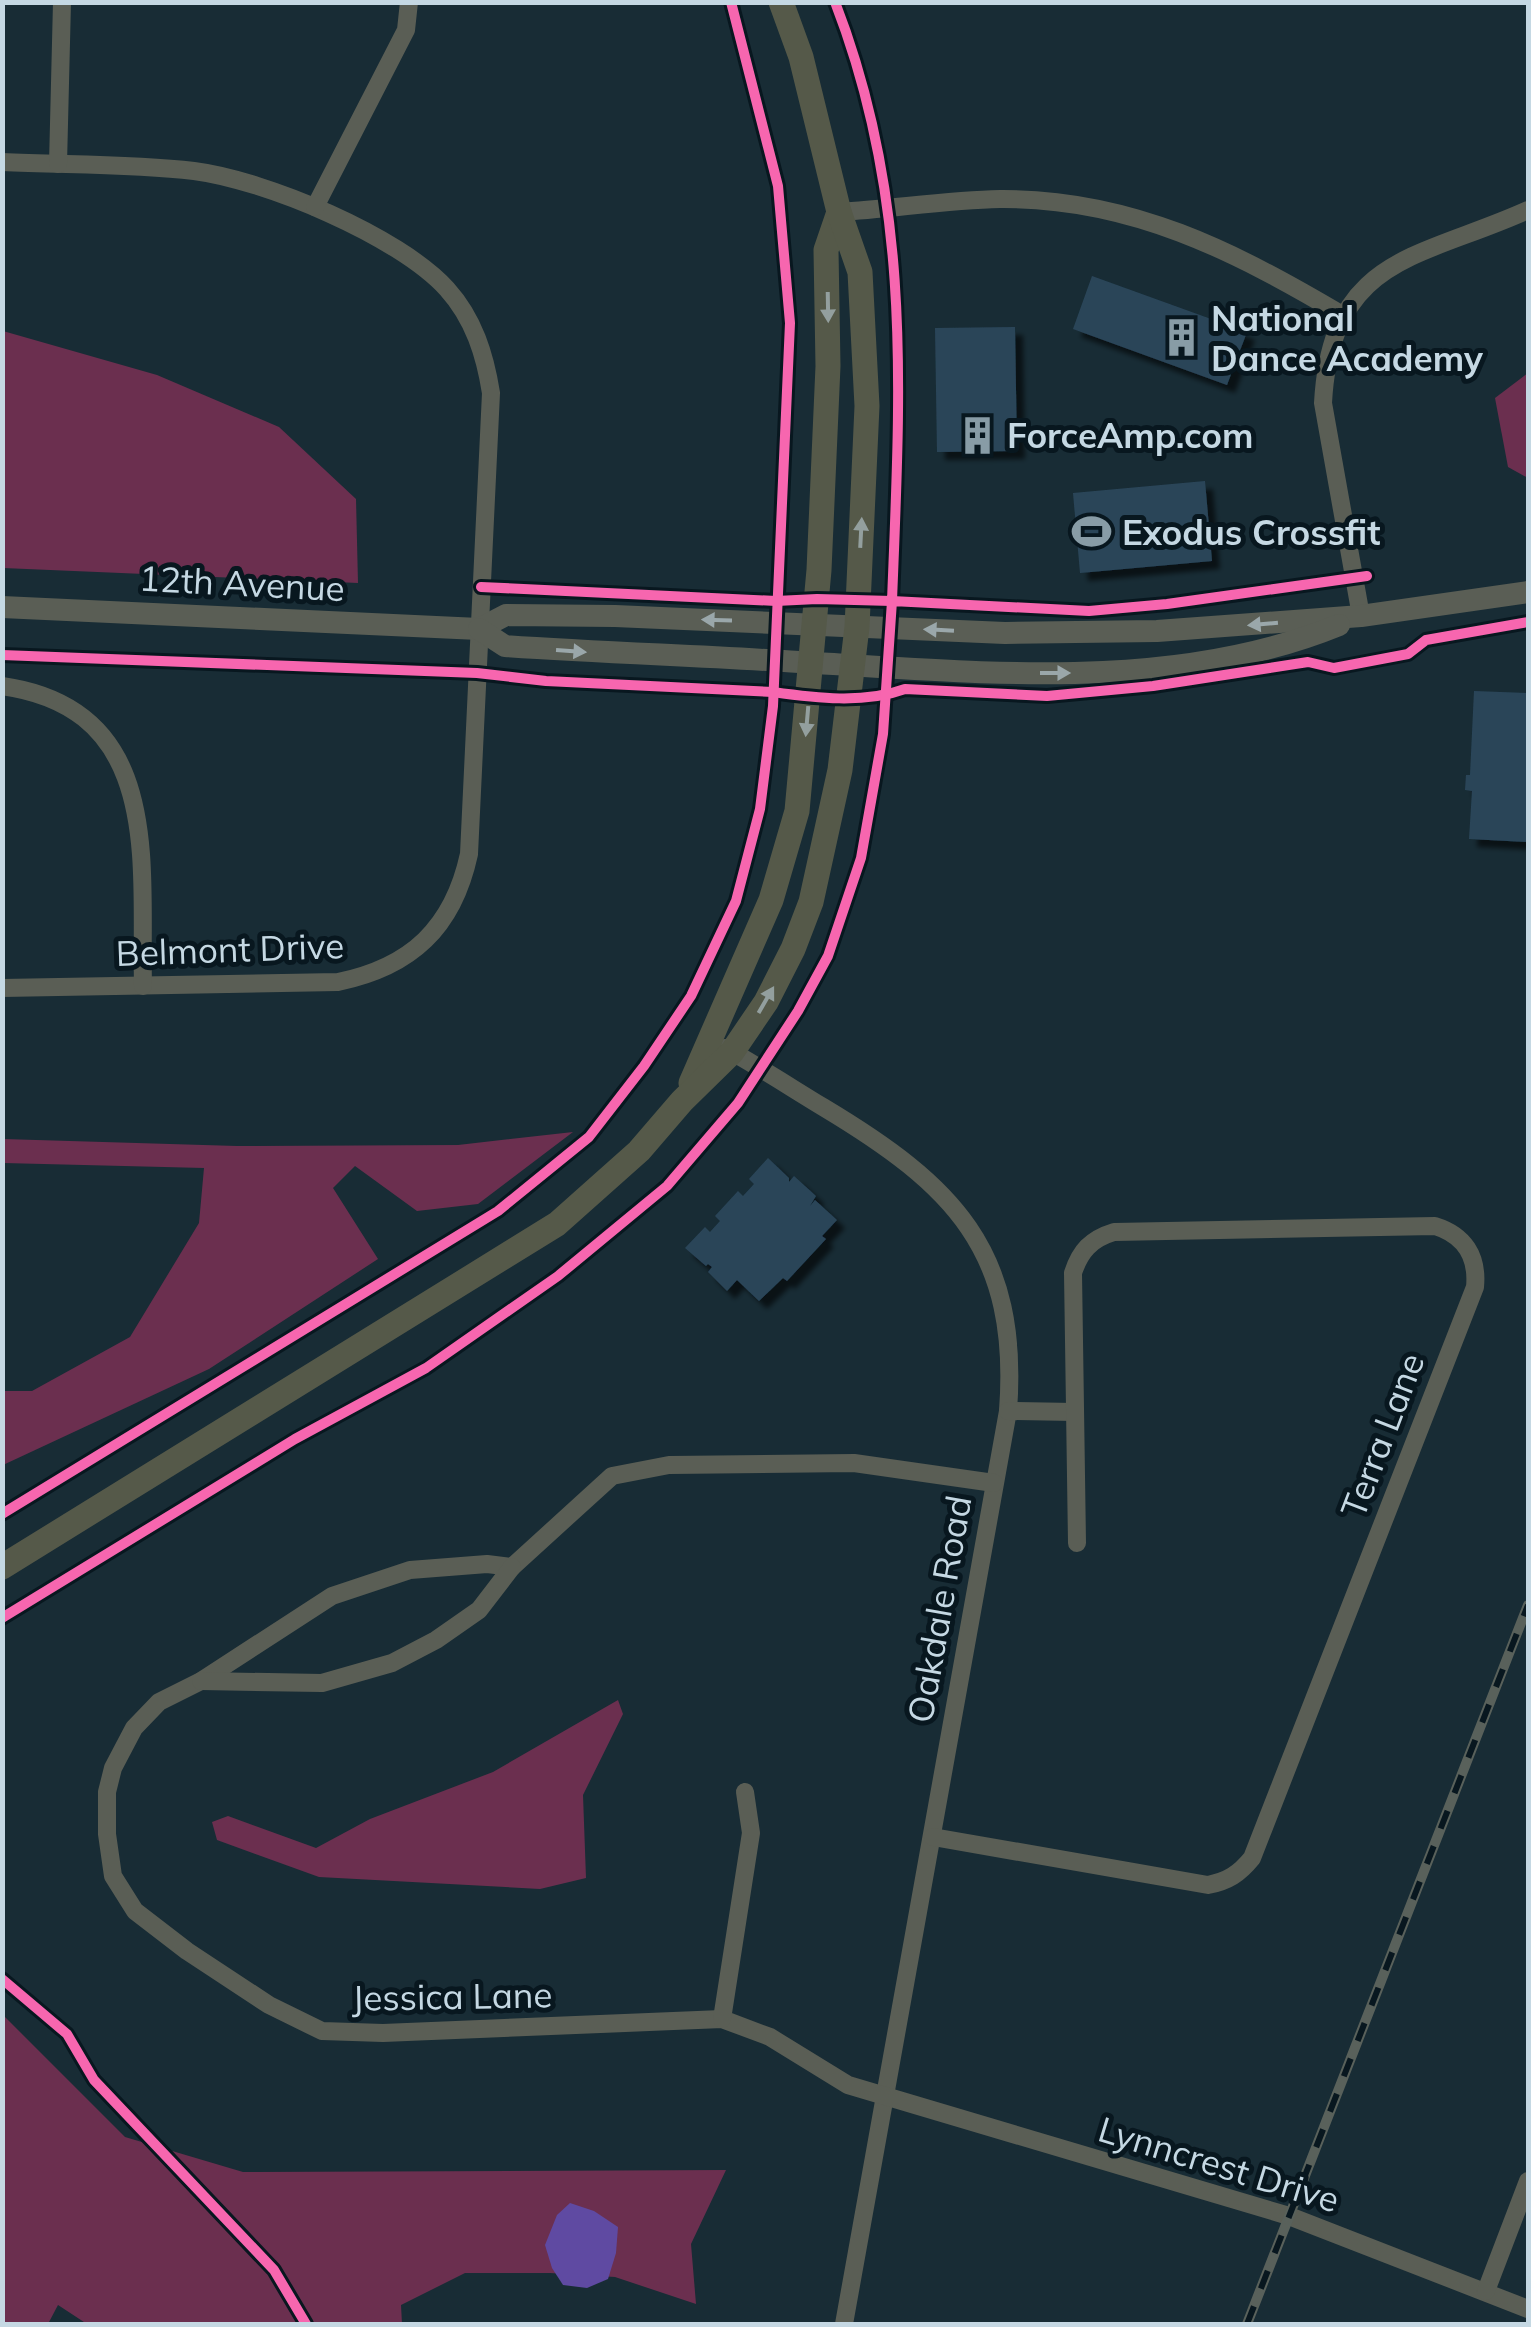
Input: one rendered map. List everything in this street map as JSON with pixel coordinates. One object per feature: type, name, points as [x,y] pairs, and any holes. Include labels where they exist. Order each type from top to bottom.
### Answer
[{"type":"main road","points":[[2,1566],[532,1242],[611,1179],[682,1102],[722,1046],[766,1002],[793,949],[811,902],[840,770],[856,626],[867,406],[860,272],[838,212],[801,57],[781,2]]},
{"type":"main road","points":[[722,1046],[786,855],[799,793],[812,662],[828,366],[826,250],[838,212]]},
{"type":"street","points":[[58,164],[62,2]]},
{"type":"street","points":[[316,208],[406,30],[409,2]]},
{"type":"street","name":"Belmont Drive","points":[[2,162],[193,171],[242,180],[316,208],[425,269],[446,289],[478,337],[491,394],[469,854],[464,879],[435,931],[392,965],[338,982],[2,988]]},
{"type":"street","points":[[838,212],[1003,199],[1060,202],[1116,212],[1207,241],[1259,266],[1344,316]]},
{"type":"street","points":[[1361,616],[1322,403],[1324,371],[1332,340],[1344,316],[1384,271],[1411,254],[1528,210]]},
{"type":"street","name":"12th Avenue","points":[[2,607],[478,629],[506,616],[614,616],[1086,633],[1361,616],[1528,592]]},
{"type":"street","name":"12th Avenue","points":[[478,629],[505,646],[1004,673],[1069,673],[1239,654],[1291,642],[1361,616]]},
{"type":"street","points":[[2,686],[51,698],[75,712],[110,746],[125,770],[136,800],[139,831],[142,986]]},
{"type":"street","name":"Oakdale Road","points":[[722,1046],[871,1136],[932,1182],[955,1207],[982,1248],[1000,1294],[1008,1334],[1008,1410],[844,2324]]},
{"type":"street","name":"Terra Lane","points":[[933,1837],[1208,1885],[1224,1882],[1240,1872],[1252,1858],[1475,1286],[1472,1255],[1463,1241],[1435,1226],[1114,1232],[1099,1237],[1085,1248],[1072,1273],[1077,1542]]},
{"type":"street","points":[[1008,1410],[1075,1412]]},
{"type":"street","name":"Jessica Lane","points":[[201,1681],[322,1683],[392,1663],[436,1640],[479,1610],[512,1568],[612,1476],[669,1464],[854,1463],[994,1483]]},
{"type":"street","name":"Jessica Lane","points":[[512,1568],[487,1564],[410,1570],[332,1596],[201,1681],[159,1702],[134,1728],[107,1792],[113,1876],[135,1911],[268,2004],[322,2031],[383,2034],[722,2019],[770,2038],[848,2085],[886,2096]]},
{"type":"street","points":[[722,2019],[751,1834],[745,1792]]},
{"type":"street","name":"Lynncrest Drive","points":[[886,2096],[1289,2216],[1528,2309]]},
{"type":"street","points":[[1486,2291],[1528,2181]]},
{"type":"shaded area","points":[[3,331],[157,375],[279,427],[356,499],[358,583],[3,568]]},
{"type":"shaded area","points":[[1528,373],[1528,478],[1508,467],[1495,398]]},
{"type":"shaded area","points":[[573,1132],[478,1204],[417,1211],[355,1166],[333,1188],[378,1259],[209,1369],[3,1465],[3,1391],[32,1391],[130,1337],[199,1223],[204,1168],[3,1163],[3,1139],[237,1146],[458,1145]]},
{"type":"shaded area","points":[[618,1700],[623,1714],[583,1795],[586,1878],[540,1889],[319,1877],[217,1840],[212,1822],[228,1816],[316,1848],[370,1819],[493,1772]]},
{"type":"shaded area","points":[[2,2014],[125,2137],[243,2172],[726,2170],[691,2244],[696,2304],[615,2277],[465,2273],[401,2305],[402,2324],[87,2324],[58,2305],[48,2324],[3,2324]]},
{"type":"shaded area","points":[[570,2203],[594,2211],[618,2227],[608,2279],[587,2288],[563,2285],[552,2268],[545,2245],[557,2215]]},
{"type":"building","points":[[1092,276],[1247,332],[1227,385],[1073,329]]},
{"type":"building","points":[[1015,327],[1017,451],[937,452],[935,328]]},
{"type":"building","points":[[1205,481],[1212,561],[1080,573],[1073,493]]},
{"type":"building","points":[[1474,691],[1528,693],[1528,842],[1469,839],[1472,791],[1465,790],[1466,775],[1470,775]]},
{"type":"building","points":[[768,1158],[789,1182],[794,1176],[816,1196],[810,1206],[815,1200],[837,1220],[822,1236],[826,1239],[787,1281],[783,1278],[759,1301],[737,1280],[727,1291],[708,1272],[712,1267],[685,1248],[705,1227],[710,1232],[720,1221],[715,1216],[738,1191],[743,1196],[754,1184],[749,1179]]},
{"type":"railway","points":[[1247,2324],[1528,1605]]},
{"type":"cycle path","points":[[2,1514],[498,1211],[589,1137],[691,996],[736,901],[760,809],[773,706],[790,323],[778,186],[731,2]]},
{"type":"cycle path","points":[[481,587],[776,601],[892,601],[898,372],[889,224],[878,151],[860,77],[835,2]]},
{"type":"cycle path","points":[[2,1618],[295,1439],[426,1368],[558,1276],[667,1186],[738,1103],[798,1011],[828,956],[861,858],[883,734],[892,601],[1089,611],[1367,576]]},
{"type":"cycle path","points":[[2,655],[477,673],[546,681],[839,698],[873,697],[905,689],[1047,696],[1153,686],[1308,662],[1334,668],[1408,654],[1426,640],[1528,622]]},
{"type":"cycle path","points":[[2,1979],[67,2034],[94,2080],[274,2270],[306,2324]]},
{"type":"place","name":"National Dance Academy","points":[[1181,338]]},
{"type":"place","name":"ForceAmp.com","points":[[977,435]]},
{"type":"place","name":"Exodus Crossfit","points":[[1092,532]]}]
